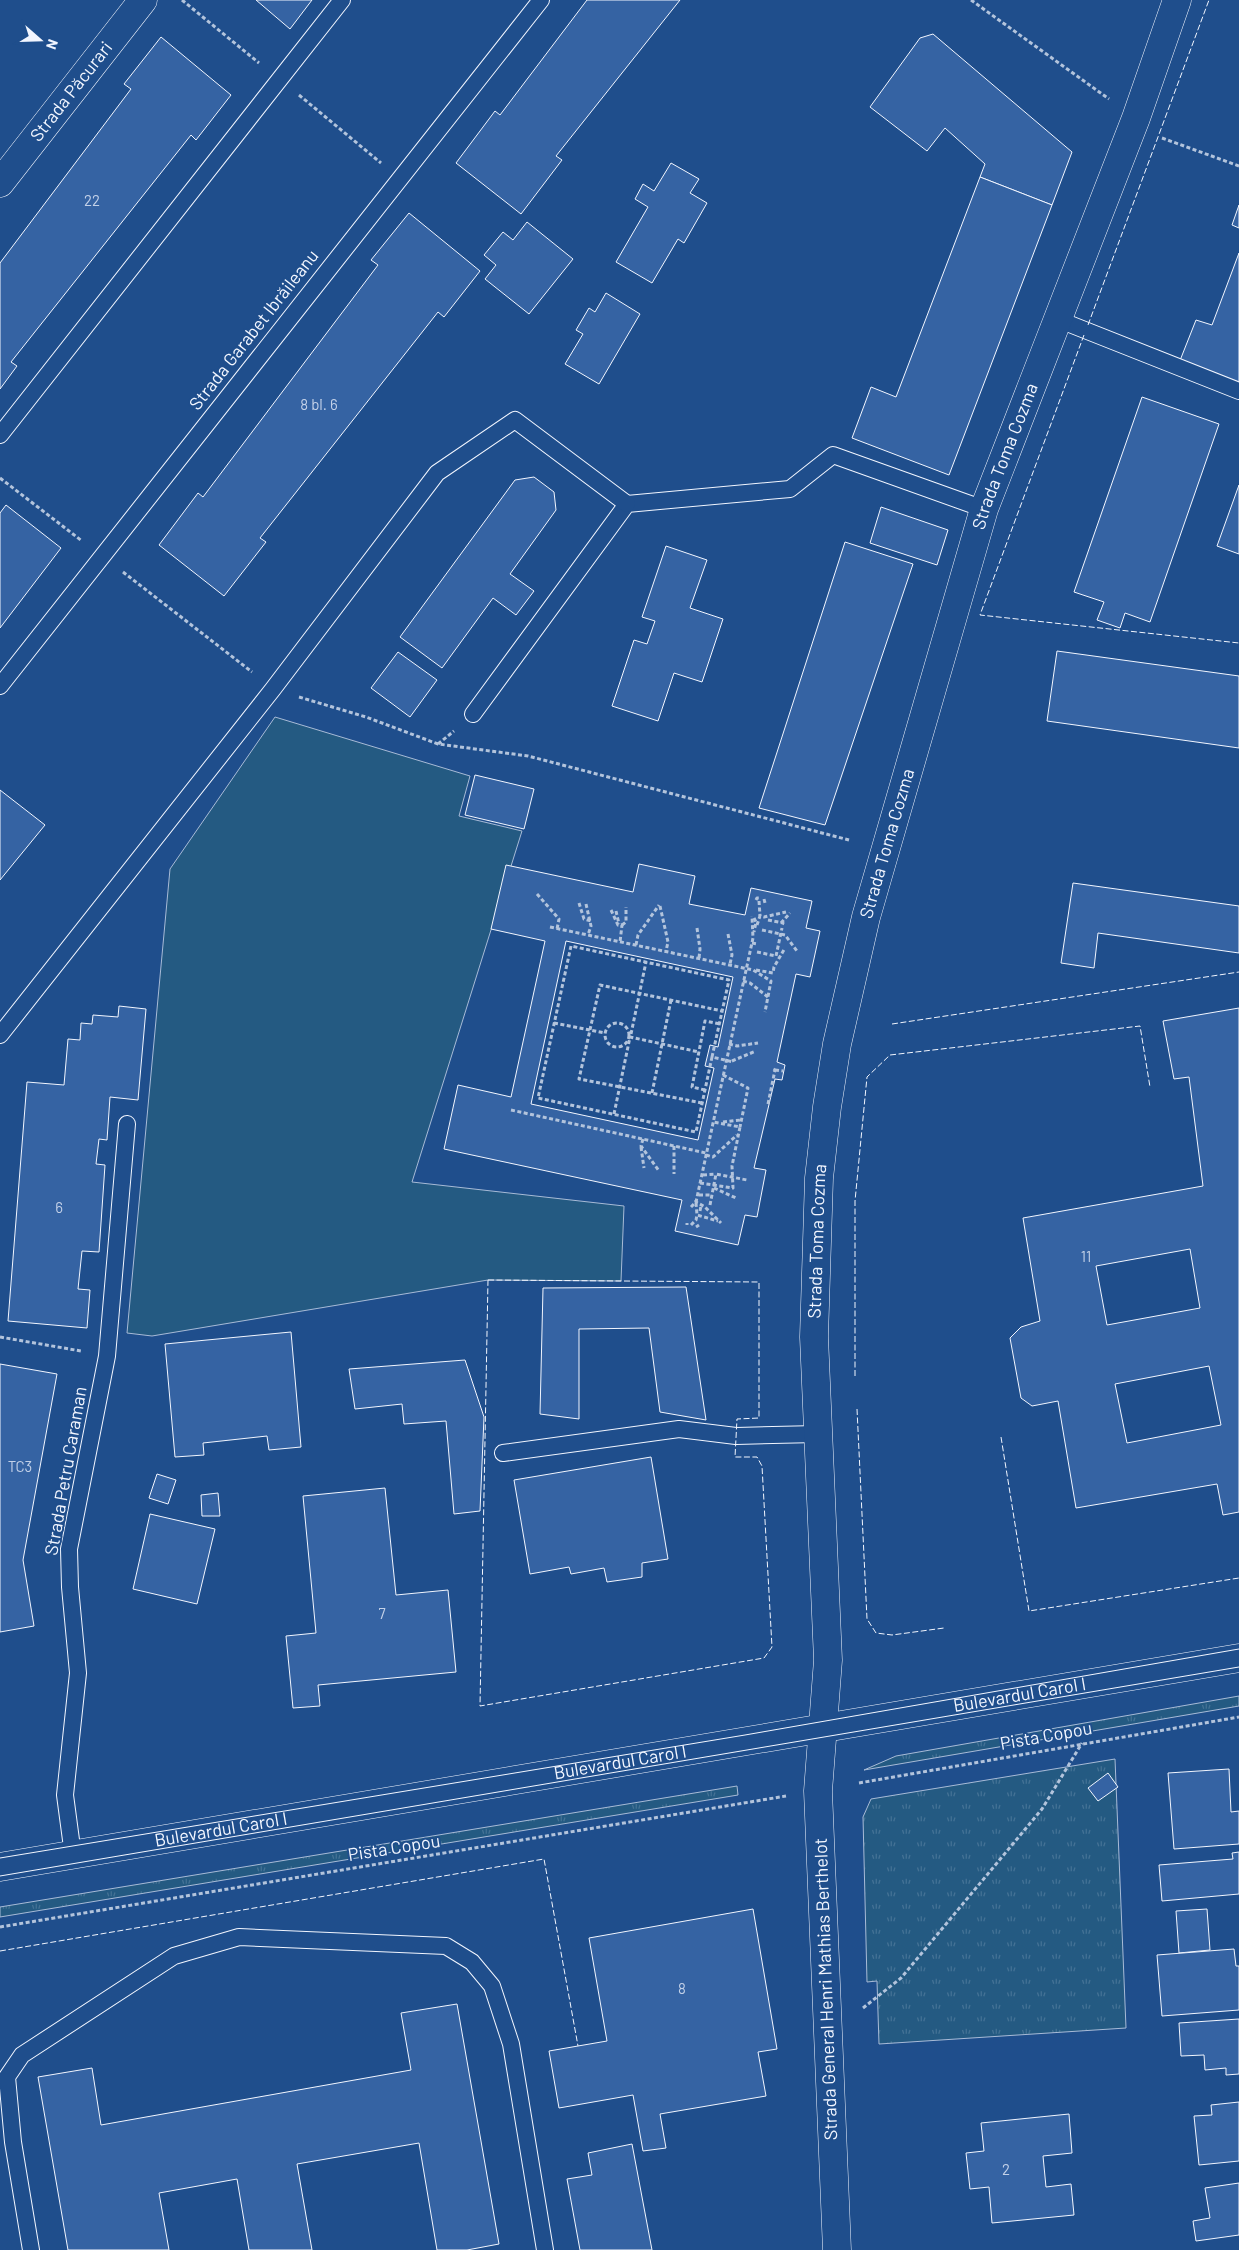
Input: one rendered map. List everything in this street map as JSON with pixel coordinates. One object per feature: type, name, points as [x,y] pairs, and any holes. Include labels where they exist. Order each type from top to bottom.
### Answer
[{"type":"street","name":"Strada Păcurari","points":[[0,183],[143,0]]},
{"type":"street","name":"Strada Toma Cozma","points":[[823,1729],[828,1660],[814,1337],[819,1178],[837,1044],[866,917],[984,509],[1134,122],[1177,0]]},
{"type":"street","name":"Bulevardul Carol I","points":[[0,1867],[1239,1658]]},
{"type":"street","name":"Strada General Henri Mathias Berthelot","points":[[823,1729],[818,1791],[837,2250]]},
{"type":"lane","points":[[0,435],[342,0]]},
{"type":"lane","name":"Strada Garabet Ibrăileanu","points":[[0,686],[541,0]]},
{"type":"lane","points":[[1057,318],[1239,391]]},
{"type":"lane","points":[[0,1035],[273,689],[436,473],[515,420],[627,504],[790,489],[833,455],[984,509]]},
{"type":"lane","points":[[473,714],[627,504]]},
{"type":"lane","name":"Strada Petru Caraman","points":[[73,1855],[65,1795],[78,1673],[70,1587],[69,1548],[107,1356],[127,1124]]},
{"type":"lane","points":[[503,1453],[679,1429],[736,1436],[818,1434]]},
{"type":"lane","points":[[31,2250],[13,2142],[7,2077],[22,2055],[174,1956],[239,1937],[446,1946],[472,1962],[492,1986],[511,2044],[545,2250]]},
{"type":"path","points":[[971,0],[1134,122],[1239,166]]},
{"type":"path","points":[[0,478],[273,689],[366,717],[438,744],[528,756],[849,840]]},
{"type":"path","points":[[537,894],[558,919],[556,929]]},
{"type":"path","points":[[752,938],[762,918],[758,900]]},
{"type":"path","points":[[579,903],[584,919],[592,921]]},
{"type":"path","points":[[586,904],[591,926],[588,935]]},
{"type":"path","points":[[636,945],[638,935],[660,905],[668,942],[666,952]]},
{"type":"path","points":[[620,942],[622,925],[626,922],[626,907]]},
{"type":"path","points":[[611,910],[618,924],[622,925]]},
{"type":"path","points":[[616,911],[621,932]]},
{"type":"path","points":[[756,922],[764,917],[788,912],[782,925],[776,956],[757,952]]},
{"type":"path","points":[[691,1207],[696,1202],[729,1044],[746,968],[752,943],[756,922],[752,916],[752,938],[746,968],[744,981],[726,1060]]},
{"type":"path","points":[[762,918],[782,925]]},
{"type":"path","points":[[620,942],[550,928],[773,973],[774,967],[785,948]]},
{"type":"path","points":[[697,928],[700,949],[699,958]]},
{"type":"path","points":[[762,930],[785,935],[797,951]]},
{"type":"path","points":[[728,934],[732,955],[730,964]]},
{"type":"path","points":[[752,943],[758,944]]},
{"type":"path","points":[[571,946],[729,980],[722,1011],[696,1132],[538,1098],[571,946]]},
{"type":"path","points":[[614,1114],[646,962]]},
{"type":"path","points":[[753,970],[771,981],[765,1012]]},
{"type":"path","points":[[744,981],[750,983],[768,997]]},
{"type":"path","points":[[702,1103],[579,1079],[600,985],[722,1011]]},
{"type":"path","points":[[652,1093],[671,1000]]},
{"type":"path","points":[[705,1090],[692,1087],[705,1021],[720,1024]]},
{"type":"path","points":[[616,1022],[623,1024],[629,1030],[630,1037],[626,1044],[619,1048],[611,1046],[606,1041],[605,1033],[609,1026],[616,1022]]},
{"type":"path","points":[[554,1023],[605,1033]]},
{"type":"path","points":[[630,1037],[699,1052]]},
{"type":"path","points":[[729,1044],[737,1046],[758,1043]]},
{"type":"path","points":[[726,1060],[733,1061],[756,1051]]},
{"type":"path","points":[[712,1057],[733,1062]]},
{"type":"path","points":[[768,1104],[774,1070],[783,1071]]},
{"type":"path","points":[[700,1183],[733,1188],[732,1166],[748,1088],[730,1077],[723,1076]]},
{"type":"path","points":[[689,1226],[696,1220],[696,1202],[723,1076]]},
{"type":"path","points":[[511,1110],[712,1156],[738,1134]]},
{"type":"path","points":[[720,1123],[742,1120]]},
{"type":"path","points":[[713,1122],[740,1127]]},
{"type":"path","points":[[643,1139],[706,1154]]},
{"type":"path","points":[[643,1139],[641,1146],[644,1168]]},
{"type":"path","points":[[641,1146],[659,1171]]},
{"type":"path","points":[[674,1146],[674,1174]]},
{"type":"path","points":[[704,1212],[709,1206],[716,1174]]},
{"type":"path","points":[[703,1175],[716,1174],[747,1180]]},
{"type":"path","points":[[714,1187],[736,1198]]},
{"type":"path","points":[[699,1195],[712,1195]]},
{"type":"path","points":[[696,1202],[721,1223],[697,1215]]},
{"type":"path","points":[[701,1206],[704,1212],[724,1223]]},
{"type":"path","points":[[0,1337],[107,1356]]},
{"type":"path","name":"Pista Copou","points":[[859,1783],[1239,1717]]},
{"type":"path","points":[[863,2008],[900,1978],[1042,1808],[1082,1743]]},
{"type":"path","name":"Pista Copou","points":[[0,1927],[792,1795]]},
{"type":"green space","points":[[275,717],[470,776],[459,816],[522,831],[412,1182],[624,1206],[621,1281],[488,1280],[152,1336],[127,1333],[170,869]]},
{"type":"green space","points":[[1239,1696],[1239,1706],[864,1770],[896,1756]]},
{"type":"green space","points":[[1115,1759],[1126,2028],[879,2044],[877,1981],[867,1982],[863,1817],[871,1799]]},
{"type":"green space","points":[[737,1786],[738,1795],[0,1917],[0,1907]]},
{"type":"building","points":[[256,0],[312,0],[290,29]]},
{"type":"building","points":[[587,0],[680,0],[556,156],[562,160],[521,214],[456,163],[495,111],[500,115]]},
{"type":"building","points":[[933,34],[1072,152],[1052,205],[980,177],[985,164],[945,128],[927,151],[870,107],[920,38]]},
{"type":"building","points":[[161,37],[231,95],[196,140],[191,135],[11,362],[17,366],[0,389],[0,263],[131,89],[124,84]]},
{"type":"building","points":[[671,163],[699,179],[690,193],[707,203],[684,243],[678,239],[652,283],[616,262],[648,207],[635,199],[643,184],[654,191]]},
{"type":"building","points":[[980,177],[1052,205],[949,475],[852,438],[871,387],[896,397]]},
{"type":"building","points":[[1239,205],[1239,228],[1232,225]]},
{"type":"building","points":[[409,213],[480,271],[444,317],[438,312],[260,538],[266,542],[224,596],[159,545],[198,493],[203,497],[378,265],[371,260]]},
{"type":"building","points":[[527,222],[573,259],[529,314],[485,279],[496,265],[484,255],[503,232],[513,240]]},
{"type":"building","points":[[1239,253],[1239,385],[1179,363],[1196,320],[1212,325]]},
{"type":"building","points":[[606,293],[640,314],[599,384],[565,364],[583,334],[576,330],[589,308],[595,312]]},
{"type":"building","points":[[1142,397],[1219,424],[1150,622],[1125,613],[1120,628],[1097,620],[1104,602],[1074,592]]},
{"type":"building","points":[[534,477],[554,492],[556,510],[510,574],[534,591],[516,615],[493,598],[442,668],[400,637],[515,480]]},
{"type":"building","points":[[1239,485],[1239,554],[1217,546]]},
{"type":"building","points":[[6,505],[61,548],[0,628],[0,513]]},
{"type":"building","points":[[881,507],[948,530],[937,565],[870,543]]},
{"type":"building","points":[[845,542],[913,564],[825,825],[759,808]]},
{"type":"building","points":[[666,546],[707,560],[690,608],[723,619],[702,682],[674,673],[658,721],[612,706],[634,640],[647,644],[655,621],[642,617]]},
{"type":"building","points":[[1057,651],[1239,676],[1239,748],[1047,721]]},
{"type":"building","points":[[398,652],[437,680],[410,717],[371,688]]},
{"type":"building","points":[[475,775],[534,789],[524,829],[465,815]]},
{"type":"building","points":[[0,790],[45,825],[0,880]]},
{"type":"building","points":[[639,864],[695,876],[689,904],[745,915],[751,888],[812,901],[806,928],[820,931],[810,977],[796,974],[777,1062],[785,1065],[782,1080],[775,1079],[754,1168],[766,1170],[757,1217],[745,1215],[738,1245],[675,1231],[682,1200],[444,1149],[458,1085],[511,1097],[545,941],[491,929],[506,865],[633,892]],"holes":[[[566,941],[733,977],[718,1047],[710,1045],[705,1066],[714,1068],[698,1140],[531,1104]]]},
{"type":"building","points":[[1073,883],[1239,906],[1239,953],[1098,933],[1094,968],[1061,963]]},
{"type":"building","points":[[119,1006],[146,1009],[138,1100],[110,1097],[107,1140],[99,1139],[96,1164],[105,1165],[99,1252],[82,1251],[78,1289],[90,1290],[87,1328],[8,1321],[27,1082],[64,1085],[68,1039],[80,1040],[81,1023],[92,1024],[93,1015],[118,1017]]},
{"type":"building","points":[[1239,1008],[1239,1512],[1223,1515],[1217,1484],[1076,1508],[1058,1401],[1032,1406],[1021,1398],[1010,1338],[1021,1327],[1040,1321],[1023,1218],[1203,1186],[1189,1077],[1174,1079],[1163,1021]],"holes":[[[1190,1249],[1200,1308],[1107,1325],[1096,1266]],[[1209,1366],[1221,1425],[1127,1443],[1115,1384]]]},
{"type":"building","points":[[686,1287],[706,1420],[660,1412],[649,1328],[579,1329],[579,1419],[540,1414],[543,1288]]},
{"type":"building","points":[[291,1332],[301,1447],[269,1450],[267,1436],[203,1443],[204,1455],[175,1457],[165,1344]]},
{"type":"building","points":[[465,1360],[484,1417],[480,1511],[454,1514],[446,1421],[404,1424],[402,1404],[355,1409],[349,1369]]},
{"type":"building","points":[[0,1364],[57,1374],[23,1560],[34,1626],[0,1632]]},
{"type":"building","points":[[651,1457],[668,1559],[642,1563],[642,1577],[607,1582],[604,1568],[571,1574],[569,1567],[530,1574],[514,1480]]},
{"type":"building","points":[[157,1474],[176,1480],[168,1504],[149,1498]]},
{"type":"building","points":[[385,1488],[396,1595],[448,1590],[456,1672],[318,1685],[320,1706],[293,1708],[286,1636],[316,1633],[303,1496]]},
{"type":"building","points":[[218,1493],[220,1516],[202,1516],[201,1495]]},
{"type":"building","points":[[150,1514],[215,1529],[197,1604],[133,1589]]},
{"type":"building","points":[[1229,1769],[1231,1812],[1239,1811],[1239,1844],[1174,1849],[1168,1773]]},
{"type":"building","points":[[1108,1773],[1118,1787],[1098,1801],[1088,1788]]},
{"type":"building","points":[[1239,1852],[1239,1894],[1162,1901],[1159,1865],[1233,1859],[1232,1853]]},
{"type":"building","points":[[753,1909],[777,2049],[758,2052],[766,2096],[660,2114],[666,2148],[643,2151],[633,2095],[559,2108],[549,2051],[607,2041],[589,1938]]},
{"type":"building","points":[[1207,1909],[1210,1950],[1179,1953],[1176,1911]]},
{"type":"building","points":[[1234,1949],[1236,1966],[1239,1966],[1239,2010],[1162,2016],[1157,1955]]},
{"type":"building","points":[[457,2004],[499,2244],[467,2250],[437,2250],[419,2143],[297,2164],[312,2250],[249,2250],[237,2179],[159,2193],[169,2250],[68,2250],[38,2077],[92,2068],[101,2125],[411,2070],[401,2013]]},
{"type":"building","points":[[1239,2019],[1239,2074],[1226,2075],[1226,2068],[1205,2070],[1204,2055],[1181,2056],[1179,2023]]},
{"type":"building","points":[[1239,2102],[1239,2161],[1199,2165],[1194,2116],[1212,2115],[1211,2105]]},
{"type":"building","points":[[1069,2114],[1072,2153],[1043,2156],[1046,2187],[1071,2184],[1074,2215],[992,2223],[989,2187],[970,2189],[966,2153],[984,2151],[981,2123]]},
{"type":"building","points":[[632,2144],[652,2250],[580,2250],[567,2179],[592,2175],[588,2153]]},
{"type":"building","points":[[1239,2183],[1239,2235],[1196,2241],[1193,2221],[1210,2218],[1205,2188]]},
{"type":"tram line","points":[[0,1858],[745,1735],[1239,1649]]},
{"type":"tram line","points":[[0,1876],[1239,1667]]},
{"type":"fence","points":[[1088,325],[1209,0]]},
{"type":"fence","points":[[1084,335],[980,615],[1239,643]]},
{"type":"fence","points":[[892,1024],[1239,972]]},
{"type":"fence","points":[[855,1376],[855,1201],[867,1077],[890,1055],[1140,1026],[1150,1087]]},
{"type":"fence","points":[[488,1280],[759,1282],[759,1418],[737,1419],[735,1457],[757,1457],[762,1466],[772,1647],[764,1658],[480,1706],[488,1280]]},
{"type":"fence","points":[[857,1409],[867,1619],[876,1633],[892,1635],[944,1628]]},
{"type":"fence","points":[[1001,1437],[1029,1611],[1239,1578]]},
{"type":"fence","points":[[0,1951],[544,1859],[578,2046]]}]
